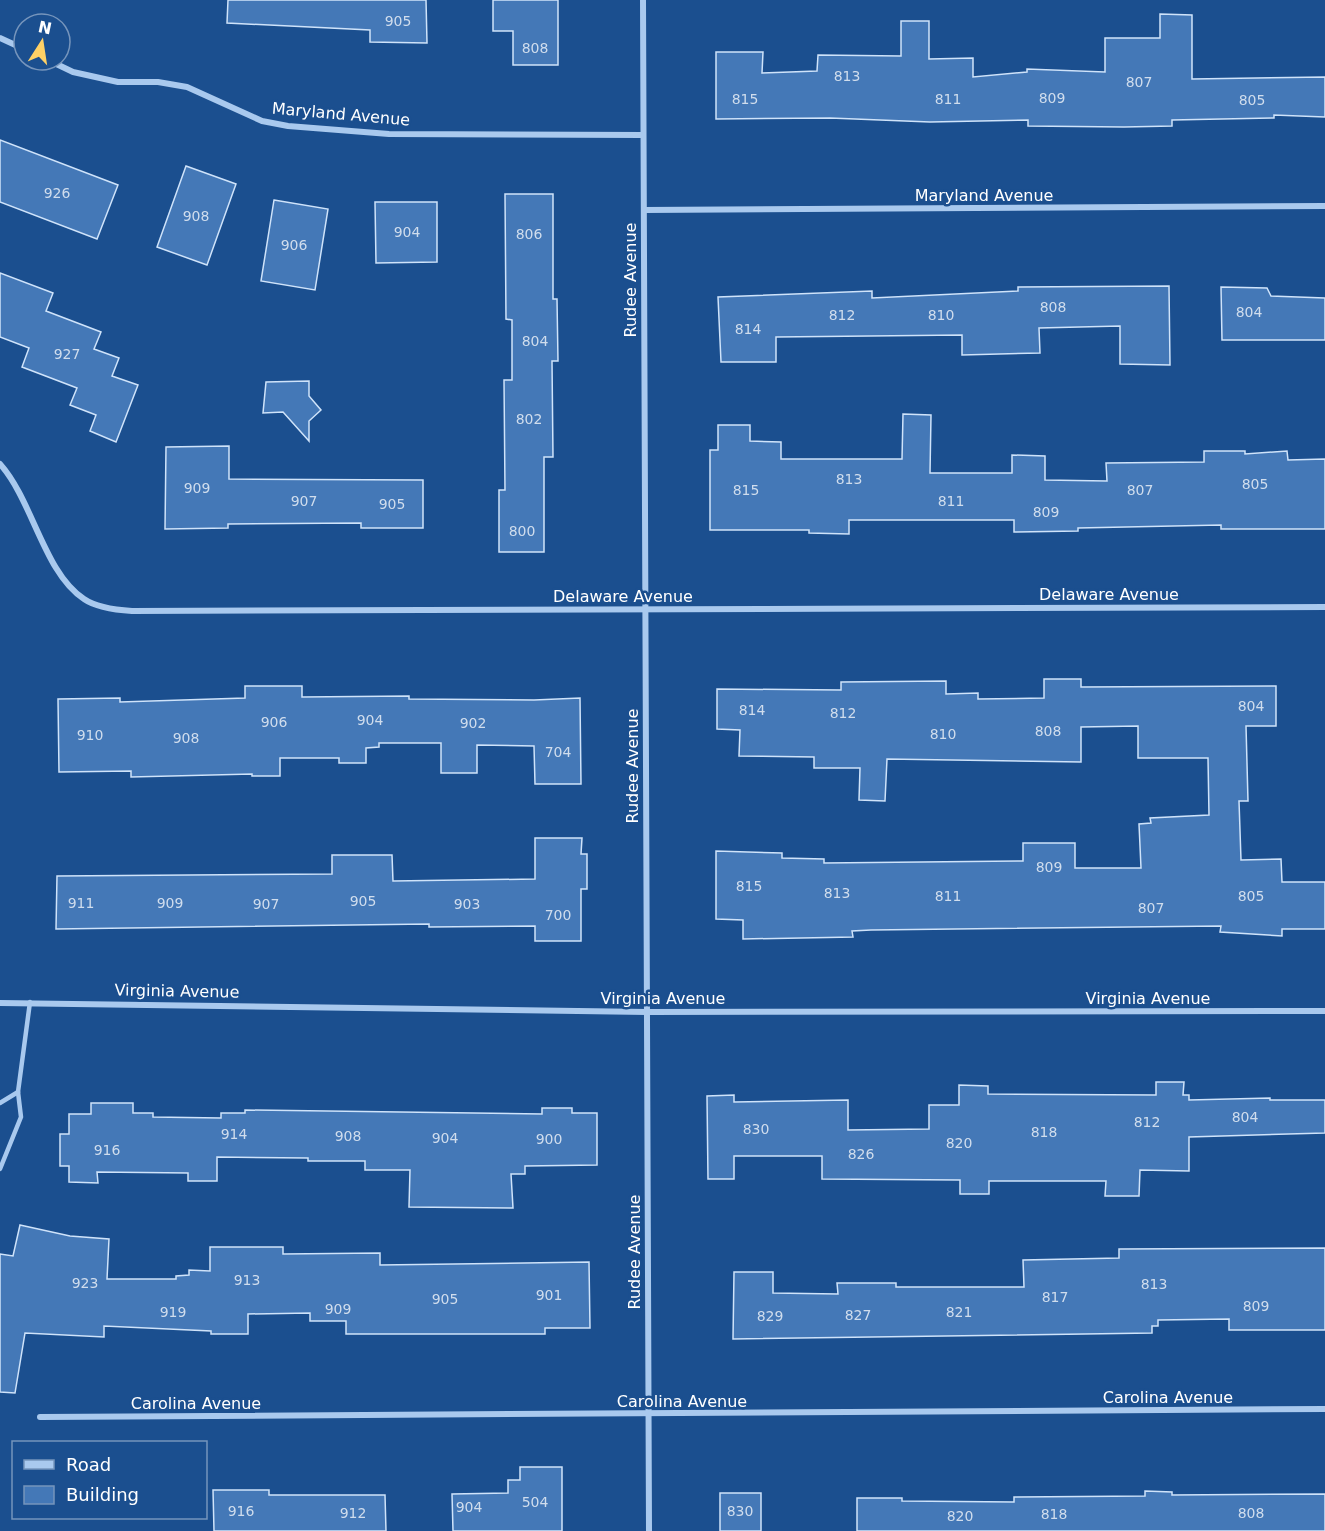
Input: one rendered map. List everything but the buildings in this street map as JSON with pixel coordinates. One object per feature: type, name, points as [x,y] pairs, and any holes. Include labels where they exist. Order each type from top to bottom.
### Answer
[{"type":"street","name":"Rudee Avenue","points":[[643,0],[649,1531]]},
{"type":"street","name":"Maryland Avenue","points":[[72,72],[118,82],[158,82],[187,87],[262,121],[288,126],[389,135],[643,135]]},
{"type":"street","name":"Maryland Avenue","points":[[644,210],[1325,206]]},
{"type":"street","name":"Delaware Avenue","points":[[0,464],[15,480],[61,577],[84,599],[111,609],[132,611],[1325,607]]},
{"type":"street","name":"Virginia Avenue","points":[[0,1003],[647,1012],[1325,1011]]},
{"type":"street","name":"Carolina Avenue","points":[[40,1417],[1325,1409]]},
{"type":"lane","points":[[0,1169],[21,1117],[18,1092],[30,1002]]},
{"type":"lane","points":[[0,1103],[18,1092]]}]
